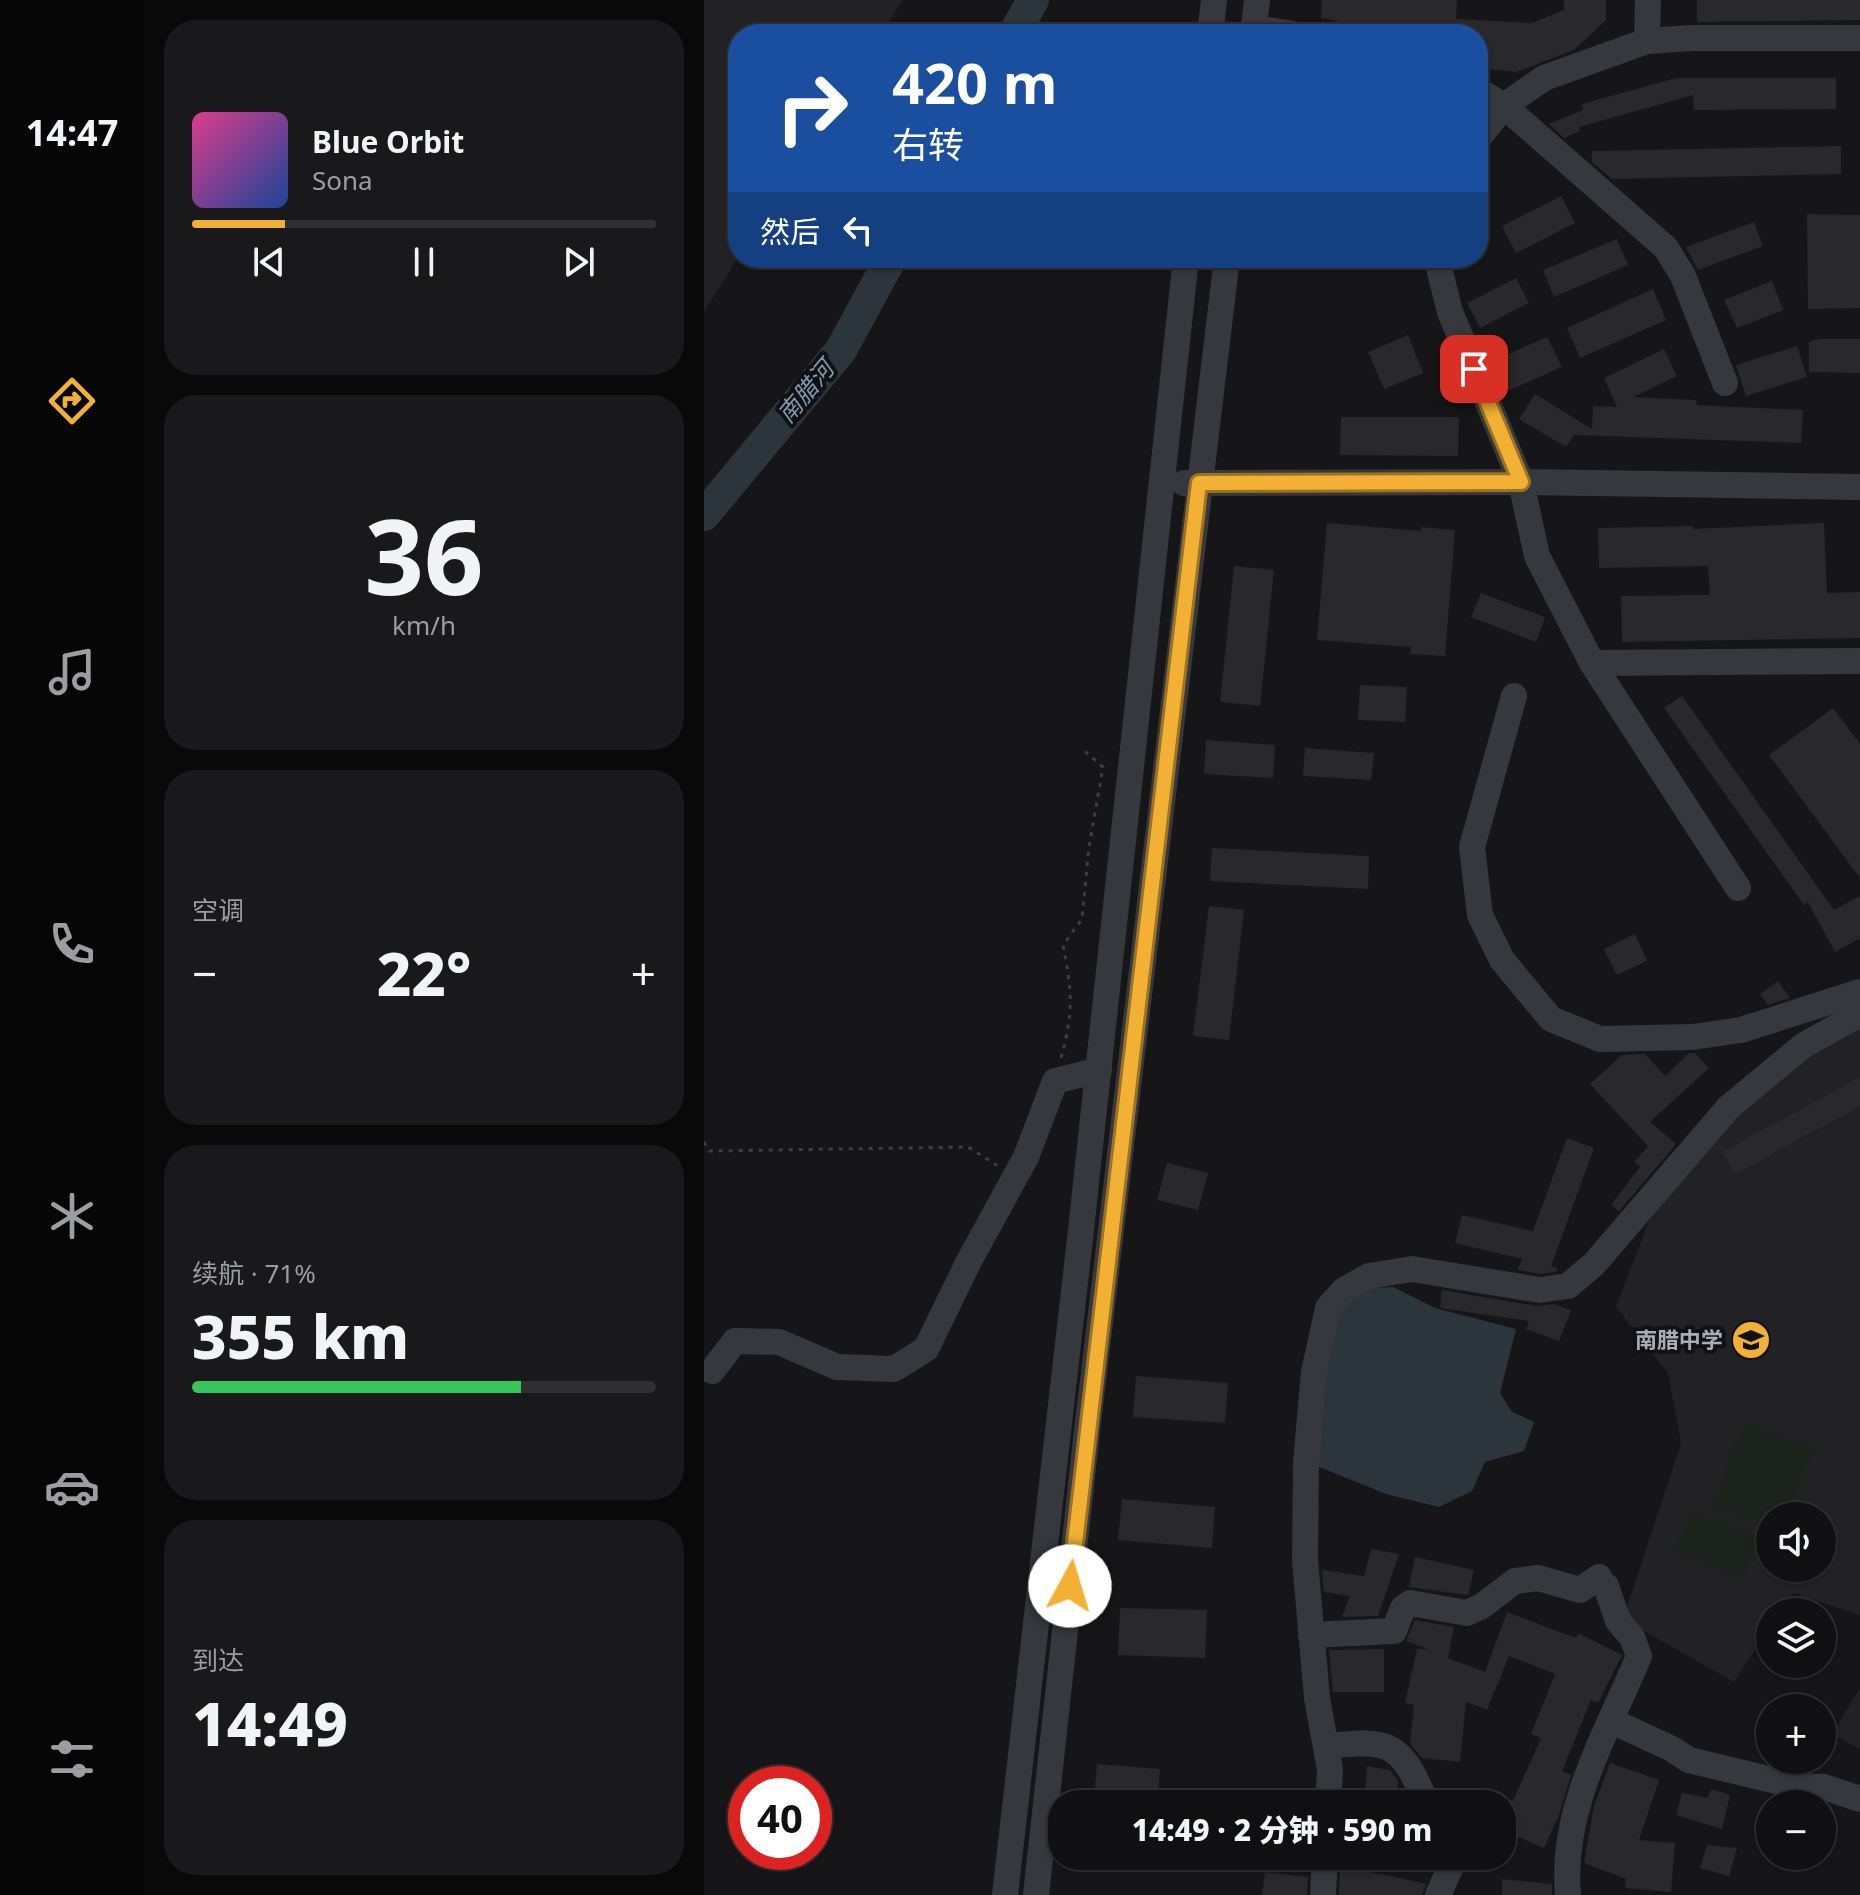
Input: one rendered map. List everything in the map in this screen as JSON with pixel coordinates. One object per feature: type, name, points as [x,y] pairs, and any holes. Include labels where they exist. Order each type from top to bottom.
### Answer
[{"type":"street","points":[[1211,24],[1214,0]]},
{"type":"street","points":[[1255,24],[1257,0]]},
{"type":"street","points":[[1647,41],[1648,0]]},
{"type":"street","points":[[1488,126],[1504,106],[1544,78],[1647,41],[1860,38]]},
{"type":"street","points":[[1488,96],[1504,106],[1666,248],[1683,276],[1725,383]]},
{"type":"street","points":[[1005,1895],[1099,1070],[1185,268]]},
{"type":"street","points":[[1036,1895],[1109,1242],[1226,268]]},
{"type":"street","points":[[1440,268],[1450,312],[1521,482],[1537,556],[1592,663],[1738,888]]},
{"type":"street","points":[[1162,483],[1521,482],[1860,487]]},
{"type":"street","points":[[1592,663],[1860,661]]},
{"type":"street","points":[[1514,696],[1472,847],[1480,915],[1502,960],[1551,1019],[1600,1039],[1693,1037],[1741,1030],[1860,992]]},
{"type":"street","points":[[1329,1790],[1330,1770],[1317,1698],[1305,1560],[1306,1463],[1314,1372],[1328,1308],[1344,1290],[1369,1276],[1412,1269],[1540,1290],[1568,1286],[1594,1264],[1729,1107],[1804,1045],[1860,1014]]},
{"type":"street","points":[[712,1371],[735,1341],[779,1342],[837,1367],[894,1369],[926,1349],[969,1261],[1026,1157],[1055,1081],[1099,1070]]},
{"type":"street","points":[[1080,1239],[1109,1242]]},
{"type":"street","points":[[1311,1635],[1394,1631],[1403,1608],[1410,1603],[1467,1613],[1482,1606],[1515,1581],[1538,1578],[1580,1590],[1602,1581],[1618,1621],[1632,1637],[1639,1656],[1585,1777],[1568,1842],[1568,1895]]},
{"type":"street","points":[[1612,1721],[1689,1760],[1797,1786],[1824,1787],[1860,1799]]},
{"type":"street","points":[[1326,1746],[1359,1743],[1388,1746],[1410,1765],[1421,1790]]},
{"type":"street","points":[[1323,1895],[1324,1870]]},
{"type":"street","points":[[1438,1895],[1449,1870]]},
{"type":"path","points":[[1055,1081],[1071,1022],[1071,986],[1063,945],[1082,919],[1089,847],[1103,767],[1081,748]]},
{"type":"path","points":[[704,1142],[709,1151],[968,1147],[1015,1177]]},
{"type":"shaded area","points":[[704,0],[903,0],[887,24],[728,24],[728,268],[732,268],[704,312]]},
{"type":"shaded area","name":"南腊中学","points":[[1860,1025],[1860,1615],[1836,1607],[1836,1598],[1808,1598],[1793,1593],[1790,1598],[1756,1598],[1756,1648],[1734,1682],[1623,1619],[1681,1443],[1668,1373],[1616,1307],[1655,1205],[1699,1162],[1744,1100],[1813,1048]]},
{"type":"shaded area","points":[[1393,1287],[1435,1308],[1516,1329],[1500,1393],[1512,1412],[1534,1422],[1524,1451],[1485,1462],[1472,1491],[1439,1507],[1386,1494],[1317,1466],[1325,1375],[1335,1324],[1342,1306],[1350,1295],[1360,1291]]},
{"type":"shaded area","points":[[1743,1422],[1814,1448],[1793,1502],[1756,1502],[1756,1524],[1711,1507]]},
{"type":"shaded area","points":[[1690,1510],[1756,1534],[1756,1549],[1744,1579],[1674,1553]]},
{"type":"shaded area","points":[[1860,1688],[1860,1749],[1836,1736],[1836,1727]]},
{"type":"building","points":[[1322,0],[1457,0],[1456,19],[1532,23],[1564,10],[1564,0],[1606,0],[1606,20],[1574,50],[1516,72],[1488,69],[1488,24],[1351,24],[1321,18]]},
{"type":"building","points":[[1697,0],[1860,0],[1860,20],[1697,22]]},
{"type":"building","points":[[1676,78],[1836,78],[1836,109],[1694,110],[1693,95],[1579,127],[1580,131],[1564,138],[1549,124],[1583,110],[1582,104]]},
{"type":"building","points":[[1841,146],[1841,174],[1612,179],[1592,162],[1592,151]]},
{"type":"building","points":[[1561,196],[1575,223],[1516,253],[1502,226]]},
{"type":"building","points":[[1807,214],[1860,215],[1860,308],[1808,309]]},
{"type":"building","points":[[1754,222],[1763,246],[1698,270],[1686,247]]},
{"type":"building","points":[[1617,239],[1628,265],[1554,297],[1543,270]]},
{"type":"building","points":[[1516,278],[1529,303],[1480,328],[1467,303]]},
{"type":"building","points":[[1772,281],[1783,310],[1737,328],[1724,300]]},
{"type":"building","points":[[1653,289],[1666,320],[1580,358],[1567,328]]},
{"type":"building","points":[[1408,335],[1423,373],[1384,389],[1368,352]]},
{"type":"building","points":[[1547,337],[1562,367],[1503,393],[1490,362]]},
{"type":"building","points":[[1819,339],[1860,339],[1860,373],[1809,372],[1809,342]]},
{"type":"building","points":[[1797,346],[1807,377],[1746,396],[1736,365]]},
{"type":"building","points":[[1664,349],[1677,376],[1633,397],[1697,400],[1696,405],[1803,410],[1801,443],[1574,435],[1566,447],[1519,419],[1535,394],[1592,429],[1593,406],[1617,407],[1604,378]]},
{"type":"building","points":[[1341,417],[1459,417],[1458,456],[1340,455]]},
{"type":"building","points":[[1327,523],[1421,531],[1421,527],[1455,530],[1445,656],[1410,654],[1411,647],[1317,640]]},
{"type":"building","points":[[1824,523],[1827,593],[1860,592],[1860,638],[1622,642],[1621,596],[1710,595],[1708,566],[1599,568],[1598,528],[1693,526],[1693,529]]},
{"type":"building","points":[[1234,566],[1274,570],[1260,706],[1220,702]]},
{"type":"building","points":[[1481,593],[1545,617],[1536,642],[1471,617]]},
{"type":"building","points":[[1360,685],[1407,687],[1405,722],[1358,720]]},
{"type":"building","points":[[1682,696],[1834,910],[1860,896],[1860,938],[1835,952],[1808,902],[1804,905],[1664,708]]},
{"type":"building","points":[[1833,708],[1860,744],[1860,878],[1769,755]]},
{"type":"building","points":[[1206,740],[1275,745],[1273,778],[1204,774]]},
{"type":"building","points":[[1305,748],[1374,753],[1371,780],[1303,776]]},
{"type":"building","points":[[1212,848],[1369,856],[1368,889],[1210,881]]},
{"type":"building","points":[[1209,906],[1244,910],[1229,1040],[1193,1036]]},
{"type":"building","points":[[1635,934],[1647,961],[1617,975],[1604,949]]},
{"type":"building","points":[[1778,981],[1790,998],[1768,1005],[1760,994]]},
{"type":"building","points":[[1689,1053],[1695,1053],[1709,1068],[1650,1122],[1676,1144],[1619,1211],[1611,1205],[1640,1167],[1634,1162],[1648,1146],[1590,1084],[1622,1055],[1645,1054],[1665,1076]]},
{"type":"building","points":[[1860,1077],[1860,1106],[1735,1174],[1722,1152]]},
{"type":"building","points":[[1567,1138],[1594,1148],[1551,1266],[1558,1268],[1556,1272],[1540,1274],[1518,1270],[1522,1259],[1455,1243],[1462,1215],[1533,1231]]},
{"type":"building","points":[[1167,1163],[1208,1173],[1198,1210],[1157,1200]]},
{"type":"building","points":[[1442,1290],[1537,1306],[1554,1304],[1571,1310],[1559,1341],[1526,1329],[1529,1321],[1440,1308]]},
{"type":"building","points":[[1136,1376],[1228,1383],[1225,1423],[1133,1417]]},
{"type":"building","points":[[1122,1499],[1215,1507],[1212,1548],[1118,1540]]},
{"type":"building","points":[[1371,1549],[1399,1554],[1378,1616],[1342,1617],[1350,1596],[1324,1592],[1322,1570],[1364,1576]]},
{"type":"building","points":[[1415,1557],[1474,1570],[1468,1595],[1409,1587]]},
{"type":"building","points":[[1120,1608],[1207,1610],[1205,1658],[1118,1655]]},
{"type":"building","points":[[1507,1612],[1576,1638],[1578,1633],[1622,1655],[1598,1703],[1591,1700],[1562,1771],[1571,1775],[1559,1815],[1544,1848],[1516,1836],[1516,1794],[1541,1738],[1531,1734],[1555,1674],[1509,1656],[1487,1710],[1466,1702],[1460,1762],[1422,1758],[1410,1744],[1414,1705],[1405,1703],[1417,1649],[1428,1649],[1406,1641],[1415,1620],[1454,1627],[1448,1658],[1485,1672]]},
{"type":"building","points":[[1384,1649],[1384,1692],[1333,1692],[1329,1650]]},
{"type":"building","points":[[1610,1763],[1659,1780],[1639,1840],[1675,1843],[1671,1892],[1625,1888],[1626,1879],[1584,1863],[1594,1806]]},
{"type":"building","points":[[1097,1764],[1160,1769],[1158,1790],[1095,1790]]},
{"type":"building","points":[[1367,1766],[1390,1770],[1398,1781],[1397,1790],[1365,1790]]},
{"type":"building","points":[[1712,1789],[1730,1795],[1722,1829],[1676,1815],[1682,1793],[1707,1798]]},
{"type":"building","points":[[1707,1845],[1737,1848],[1729,1876],[1700,1868]]},
{"type":"building","points":[[1340,1870],[1357,1870],[1426,1884],[1422,1895],[1339,1895]]},
{"type":"building","points":[[1265,1872],[1308,1877],[1307,1895],[1262,1895]]},
{"type":"building","points":[[1502,1879],[1552,1884],[1552,1895],[1502,1895]]},
{"type":"waterway","name":"南腊河","points":[[1020,24],[1033,0]]},
{"type":"waterway","name":"南腊河","points":[[704,515],[841,350],[886,268]]},
{"type":"place","name":"南腊中学","points":[[1751,1340]]},
{"type":"route","points":[[1070,1586],[1199,483],[1521,482],[1474,369]]}]
